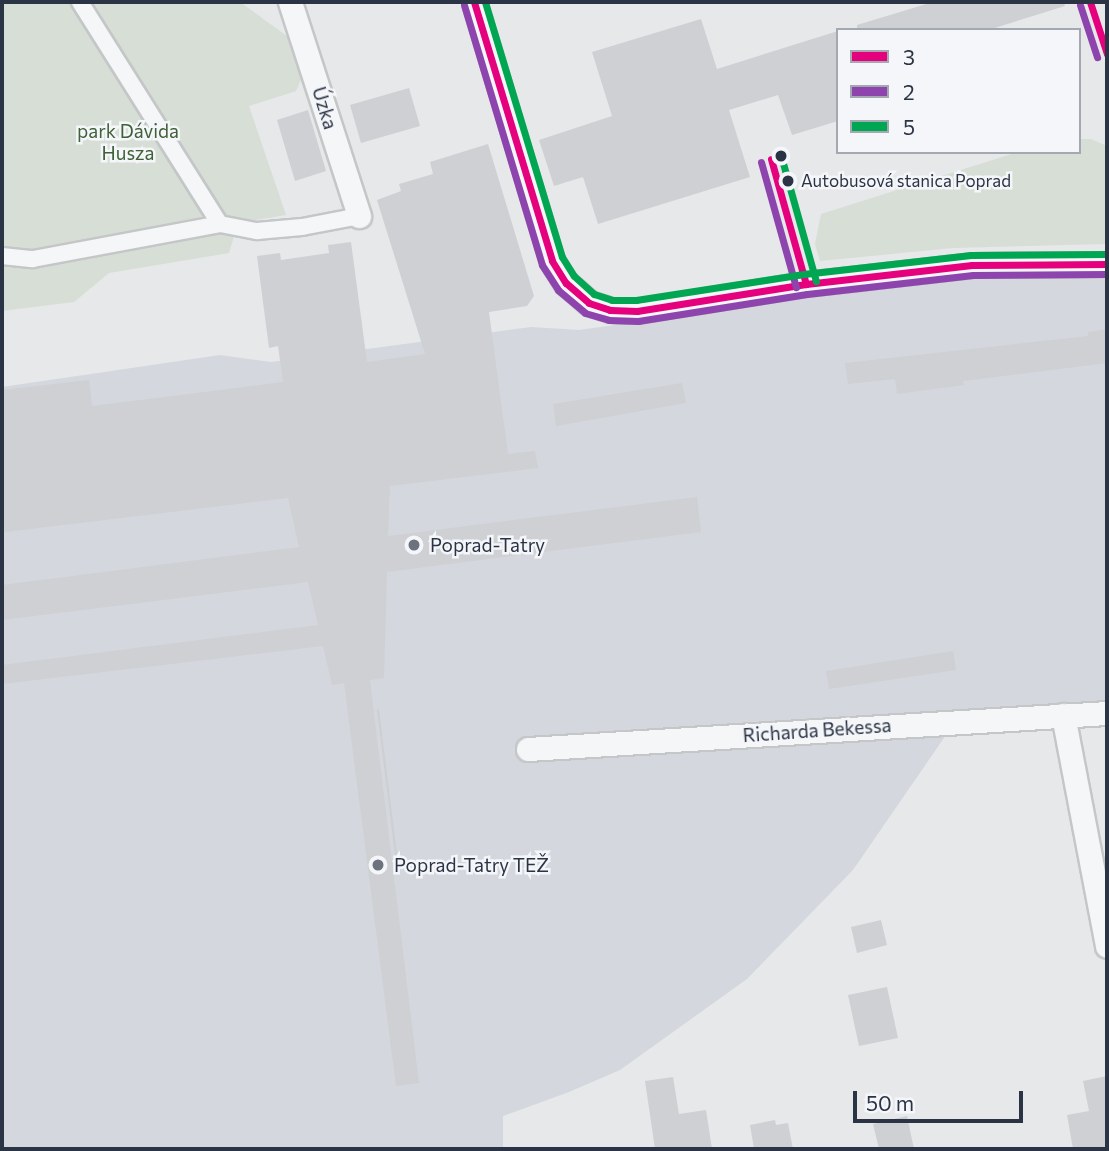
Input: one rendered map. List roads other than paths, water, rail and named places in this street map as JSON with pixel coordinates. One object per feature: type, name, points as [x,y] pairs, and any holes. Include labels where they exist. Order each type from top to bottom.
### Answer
[{"type":"street","points":[[80,2],[220,225]]},
{"type":"street","name":"Úzka","points":[[290,2],[359,216]]},
{"type":"street","points":[[474,2],[552,261],[566,283],[589,303],[610,310],[637,311],[806,285],[972,265],[1107,264]]},
{"type":"street","points":[[2,256],[33,258],[220,225],[257,231],[302,227],[359,216]]},
{"type":"street","name":"Richarda Bekessa","points":[[528,748],[1107,713]]},
{"type":"street","points":[[1063,715],[1107,946]]},
{"type":"tram line","points":[[378,710],[397,862]]},
{"type":"place","name":"Autobusová stanica Poprad","points":[[788,181]]},
{"type":"place","name":"Poprad-Tatry","points":[[414,545]]},
{"type":"place","name":"Poprad-Tatry TEŽ","points":[[378,865]]},
{"type":"park label","name":"park Dávida Husza","points":[[128,142]]}]
